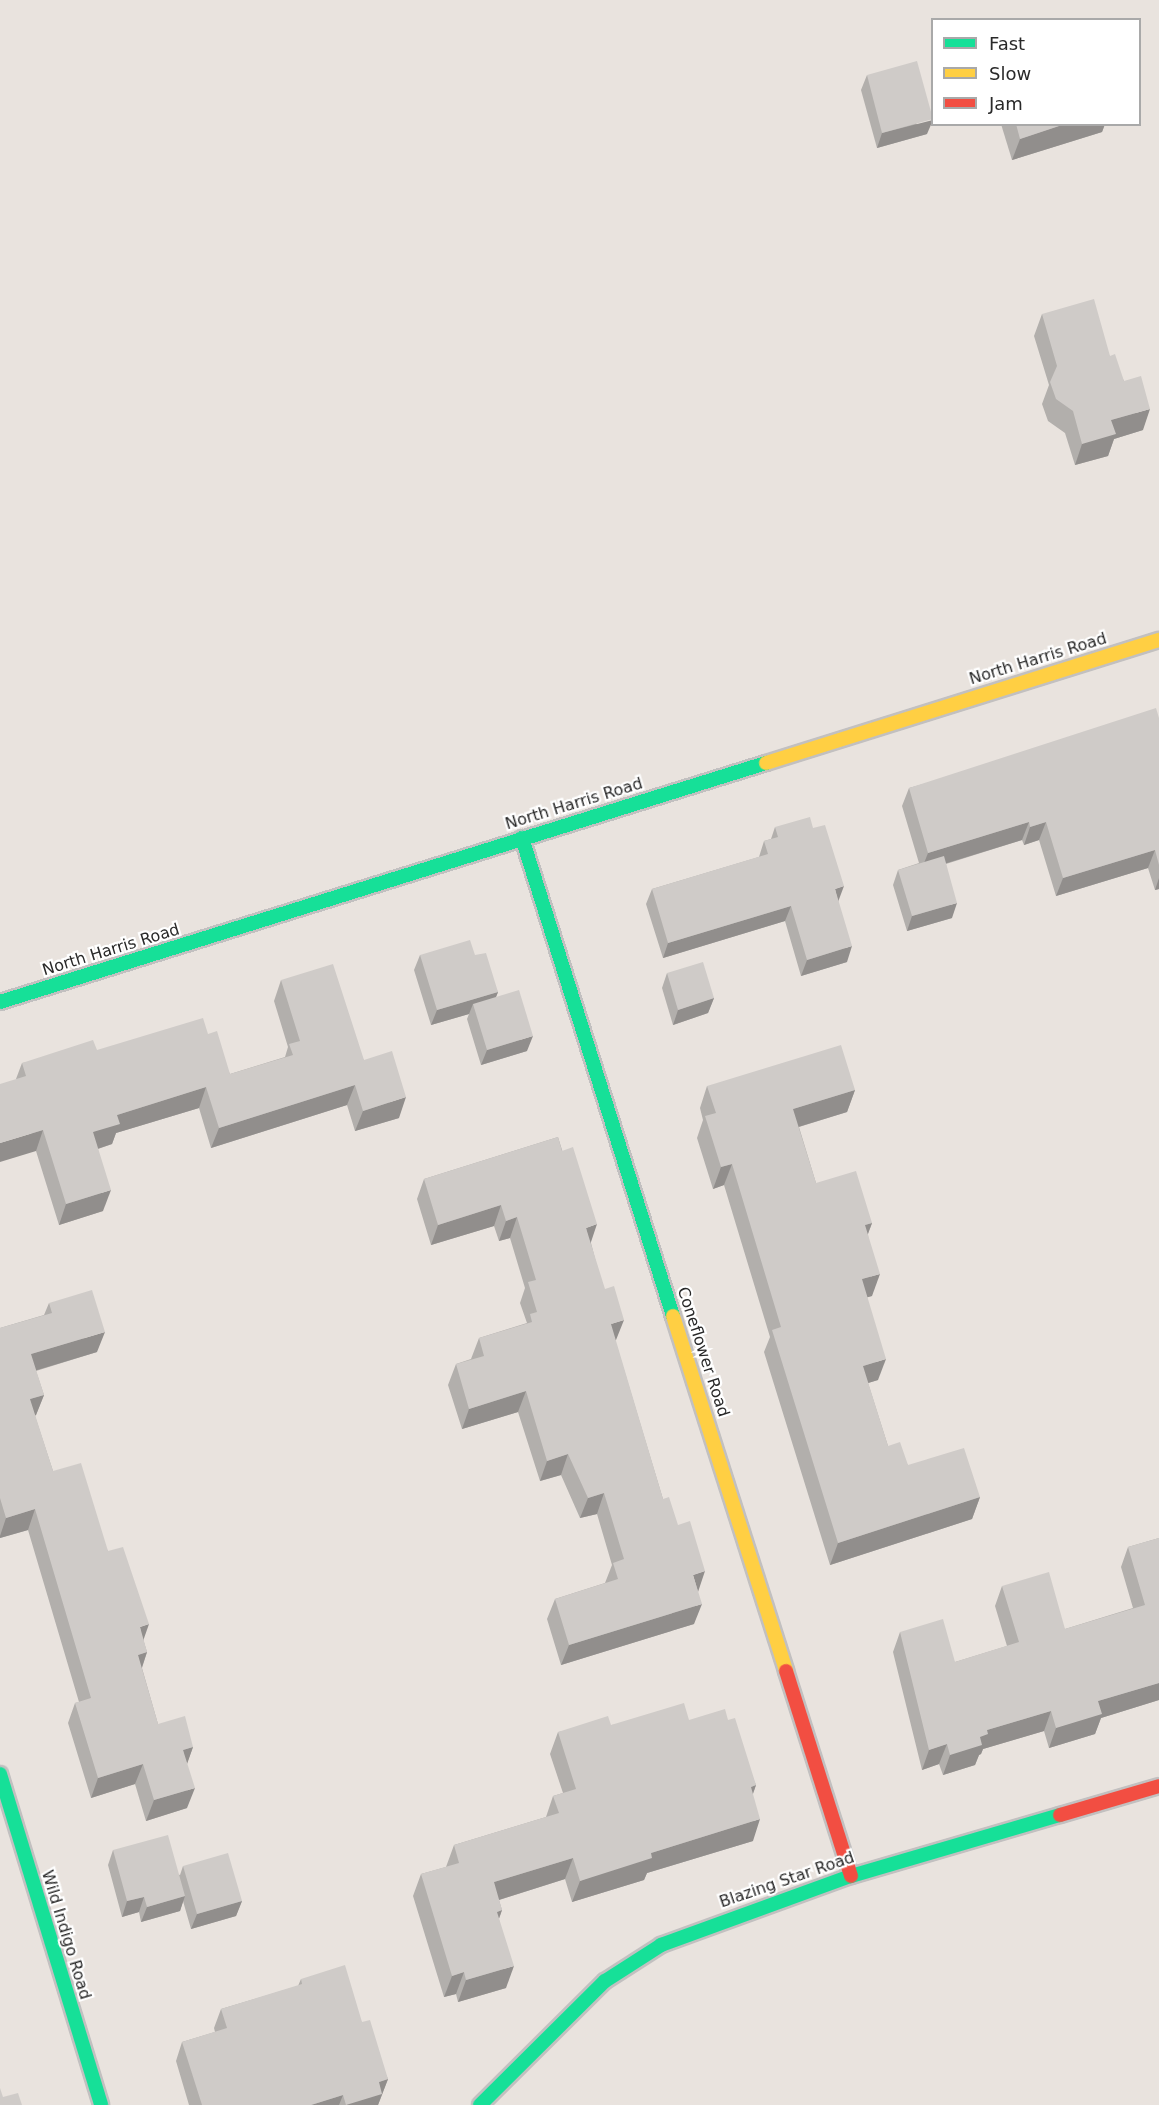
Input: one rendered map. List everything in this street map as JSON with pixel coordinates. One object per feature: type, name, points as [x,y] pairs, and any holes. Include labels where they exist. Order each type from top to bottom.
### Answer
[{"type":"street","name":"North Harris Road","points":[[0,1002],[1159,640]]},
{"type":"street","name":"Coneflower Road","points":[[522,838],[851,1876]]},
{"type":"street","name":"Wild Indigo Road","points":[[0,1774],[101,2105]]},
{"type":"street","name":"Blazing Star Road","points":[[480,2105],[605,1981],[662,1945],[851,1876],[1159,1786]]},
{"type":"building","points":[[917,61],[931,112],[931,120],[882,133],[867,75]]},
{"type":"building","points":[[1017,126],[1059,126],[1020,139]]},
{"type":"building","points":[[1094,299],[1110,356],[1115,354],[1124,381],[1141,376],[1150,409],[1111,420],[1116,434],[1082,444],[1073,411],[1056,399],[1050,382],[1057,366],[1042,314]]},
{"type":"building","points":[[1156,708],[1159,718],[1159,865],[1155,850],[1063,878],[1046,822],[1030,827],[1029,822],[928,853],[909,788]]},
{"type":"building","points":[[810,817],[813,828],[825,825],[844,886],[835,889],[852,946],[807,960],[791,906],[668,943],[652,889],[768,854],[764,841],[778,837],[775,827]]},
{"type":"building","points":[[944,856],[957,903],[912,916],[898,870]]},
{"type":"building","points":[[470,940],[475,955],[486,953],[498,992],[437,1010],[420,955]]},
{"type":"building","points":[[703,962],[714,998],[678,1010],[667,973]]},
{"type":"building","points":[[333,964],[364,1060],[392,1051],[406,1097],[363,1111],[355,1085],[219,1128],[206,1087],[117,1115],[120,1124],[93,1132],[111,1190],[66,1204],[43,1130],[0,1143],[0,1084],[26,1076],[22,1063],[93,1040],[97,1050],[203,1018],[208,1034],[217,1031],[230,1074],[293,1055],[289,1044],[300,1041],[281,980]]},
{"type":"building","points":[[519,990],[533,1036],[487,1050],[473,1004]]},
{"type":"building","points":[[841,1045],[855,1090],[793,1109],[816,1183],[856,1171],[872,1223],[865,1225],[880,1274],[862,1279],[886,1359],[863,1366],[888,1446],[900,1442],[908,1465],[964,1448],[980,1497],[838,1543],[772,1330],[781,1327],[732,1164],[721,1167],[705,1116],[716,1113],[707,1086]]},
{"type":"building","points":[[558,1137],[562,1151],[573,1147],[597,1224],[586,1228],[605,1289],[614,1286],[624,1320],[611,1324],[663,1499],[669,1497],[678,1525],[690,1521],[705,1571],[693,1575],[702,1604],[569,1645],[555,1599],[618,1579],[613,1563],[624,1559],[604,1493],[588,1498],[568,1454],[547,1461],[526,1391],[469,1409],[456,1364],[484,1356],[479,1338],[532,1322],[530,1314],[537,1312],[528,1282],[536,1280],[517,1217],[506,1221],[501,1205],[438,1225],[424,1179]]},
{"type":"building","points":[[92,1290],[105,1332],[31,1354],[44,1395],[30,1399],[53,1471],[81,1463],[108,1551],[123,1547],[149,1624],[140,1627],[147,1652],[138,1655],[158,1724],[185,1716],[193,1747],[183,1750],[195,1788],[154,1800],[143,1764],[98,1778],[75,1703],[91,1698],[35,1509],[6,1518],[0,1498],[0,1328],[52,1313],[49,1303]]},
{"type":"building","points":[[1159,1538],[1159,1683],[1098,1701],[1102,1714],[1056,1728],[1051,1711],[987,1730],[988,1734],[980,1737],[982,1745],[950,1755],[947,1744],[929,1750],[900,1632],[943,1619],[955,1662],[1019,1642],[1002,1586],[1049,1572],[1065,1629],[1145,1605],[1128,1547]]},
{"type":"building","points":[[684,1703],[689,1720],[725,1709],[728,1720],[735,1718],[756,1785],[751,1787],[760,1819],[651,1853],[652,1858],[580,1881],[573,1858],[494,1882],[502,1910],[497,1912],[514,1966],[466,1980],[464,1972],[452,1976],[421,1874],[459,1863],[454,1845],[559,1813],[553,1796],[576,1789],[558,1732],[608,1716],[611,1725]]},
{"type":"building","points":[[168,1835],[185,1896],[147,1907],[144,1897],[127,1901],[113,1850]]},
{"type":"building","points":[[228,1853],[242,1901],[197,1914],[183,1866]]},
{"type":"building","points":[[345,1965],[362,2022],[370,2020],[388,2079],[379,2082],[382,2094],[346,2105],[343,2095],[311,2105],[202,2105],[182,2042],[227,2028],[221,2009],[302,1984],[301,1979]]},
{"type":"building","points":[[0,2088],[3,2097],[18,2093],[22,2105],[0,2105]]},
{"type":"traffic: fast","points":[[0,1002],[766,763]]},
{"type":"traffic: fast","points":[[522,838],[673,1316]]},
{"type":"traffic: fast","points":[[0,1774],[101,2105]]},
{"type":"traffic: fast","points":[[480,2105],[605,1981],[661,1945],[851,1876],[1060,1815]]},
{"type":"traffic: slow","points":[[766,763],[1159,640]]},
{"type":"traffic: slow","points":[[673,1316],[786,1671]]},
{"type":"traffic: jam","points":[[786,1671],[851,1876]]},
{"type":"traffic: jam","points":[[1060,1815],[1159,1786]]}]
